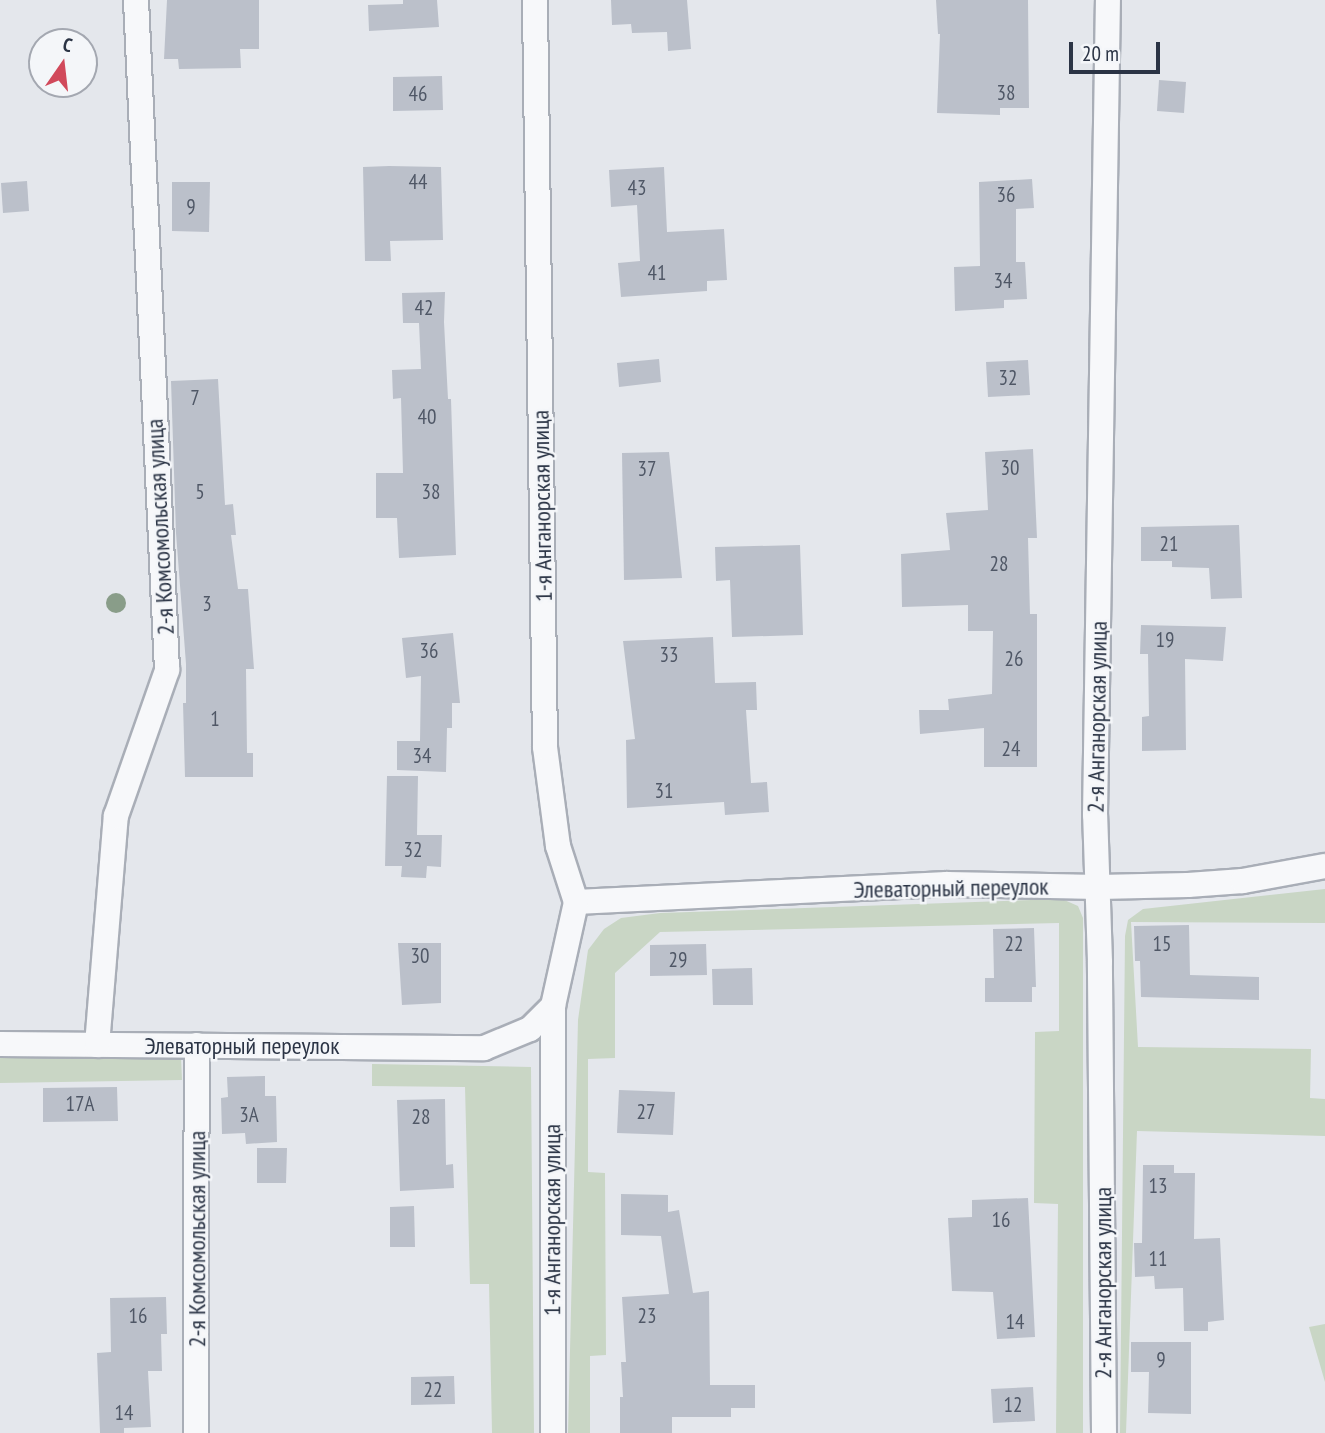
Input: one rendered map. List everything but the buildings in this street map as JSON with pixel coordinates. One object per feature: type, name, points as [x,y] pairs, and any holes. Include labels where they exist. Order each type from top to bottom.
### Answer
[{"type":"street","name":"2-я Комсомольская улица","points":[[97,1045],[116,816],[167,670],[136,0]]},
{"type":"street","name":"1-я Анганорская улица","points":[[535,0],[545,747],[558,846],[576,902],[553,1006],[553,1433]]},
{"type":"street","name":"2-я Анганорская улица","points":[[1104,1433],[1099,887],[1095,816],[1108,0]]},
{"type":"street","name":"Элеваторный переулок","points":[[576,902],[947,884],[1099,887],[1243,881],[1325,866]]},
{"type":"street","name":"Элеваторный переулок","points":[[0,1044],[484,1048],[530,1029],[553,1006]]},
{"type":"street","name":"2-я Комсомольская улица","points":[[196,1433],[197,1045]]},
{"type":"green space","points":[[1325,889],[1325,923],[1131,922],[1138,1047],[1311,1049],[1310,1098],[1325,1099],[1325,1136],[1137,1131],[1126,1433],[1120,1433],[1125,936],[1128,920],[1143,909]]},
{"type":"green space","points":[[1062,899],[1078,906],[1083,918],[1083,1433],[1056,1433],[1058,1204],[1034,1203],[1035,1032],[1059,1031],[1059,923],[660,932],[615,973],[615,1058],[588,1059],[588,1172],[605,1173],[606,1355],[590,1356],[590,1433],[568,1433],[578,1020],[588,950],[604,929],[621,918],[660,913]]},
{"type":"green space","points":[[0,1056],[181,1057],[182,1080],[0,1083]]},
{"type":"green space","points":[[372,1064],[531,1067],[534,1433],[492,1433],[489,1284],[470,1284],[465,1087],[372,1086]]},
{"type":"green space","points":[[1325,1324],[1325,1382],[1309,1327]]}]
